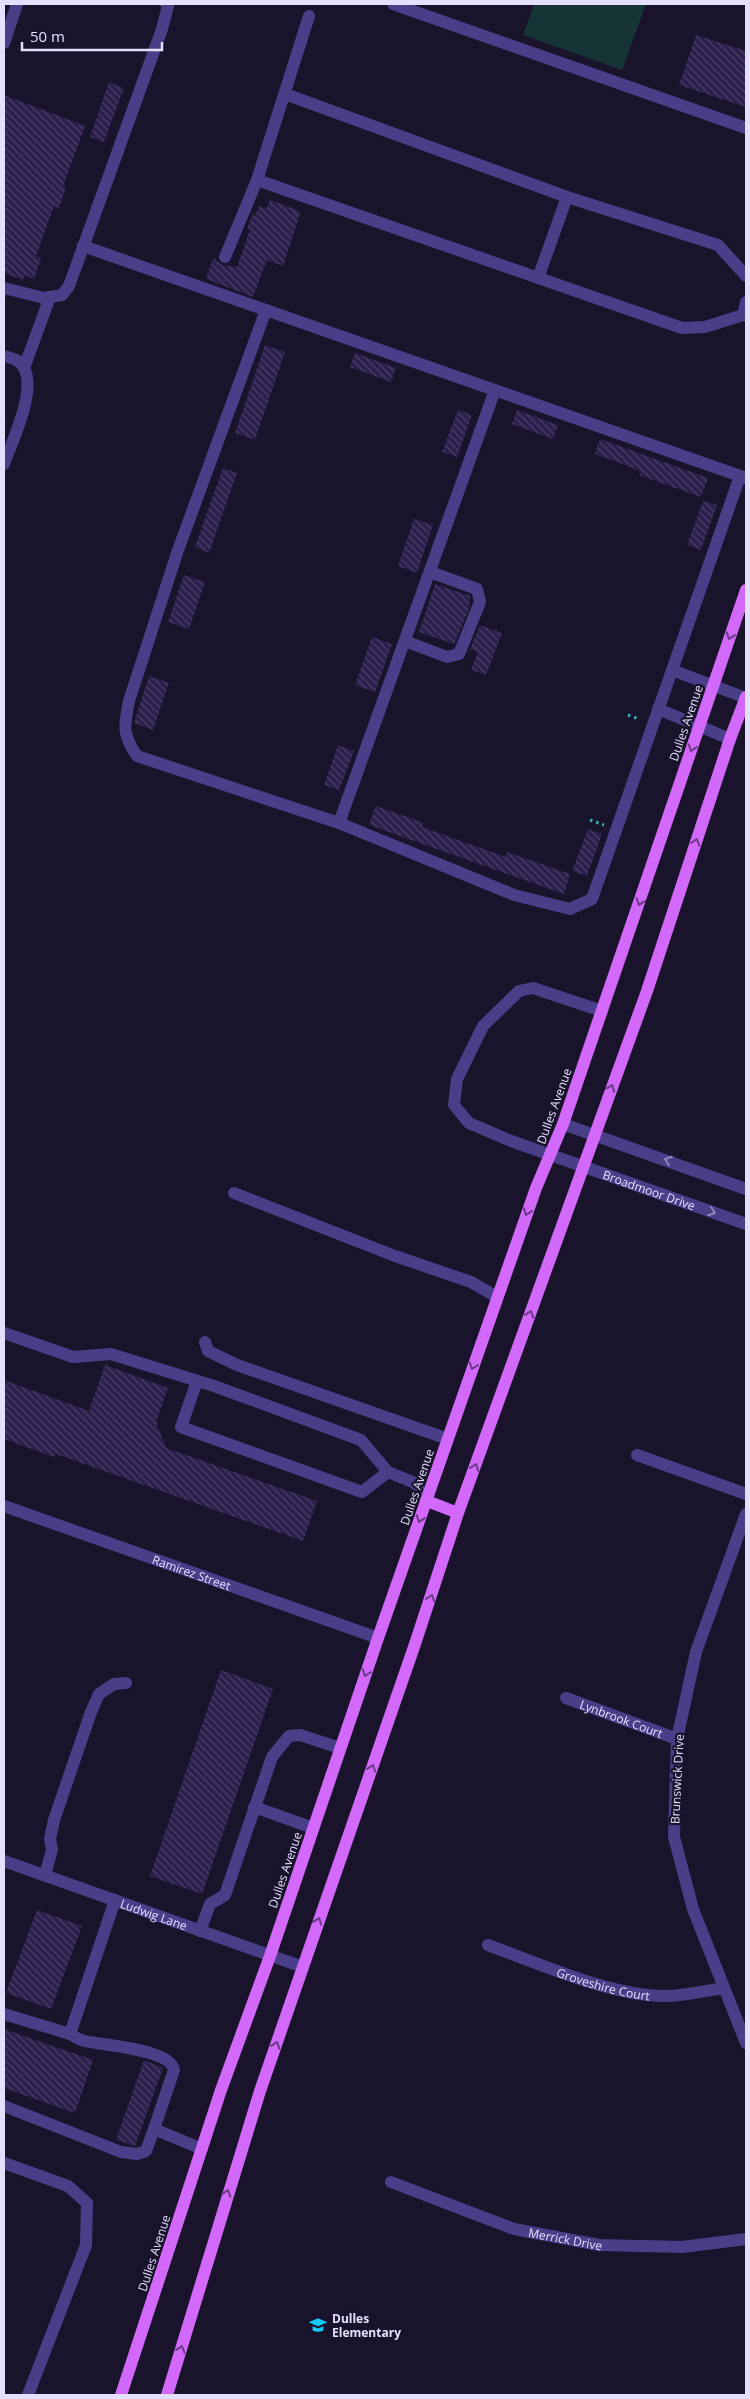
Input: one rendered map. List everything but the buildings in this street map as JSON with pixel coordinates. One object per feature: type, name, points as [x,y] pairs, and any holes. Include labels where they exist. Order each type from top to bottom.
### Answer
[{"type":"main road","name":"Dulles Avenue","points":[[122,2395],[202,2149],[378,1638],[536,1188],[563,1124],[746,590]]},
{"type":"main road","points":[[167,2395],[236,2164],[302,1967],[416,1644],[458,1513],[647,991],[730,739],[746,698]]},
{"type":"main road","points":[[427,1501],[458,1513]]},
{"type":"street","points":[[4,43],[18,4]]},
{"type":"street","points":[[4,288],[44,298],[62,295],[69,286],[162,29],[168,6],[166,4]]},
{"type":"street","points":[[394,4],[746,128]]},
{"type":"street","points":[[225,257],[258,180],[309,16]]},
{"type":"street","points":[[286,94],[567,198],[718,245],[746,276]]},
{"type":"street","points":[[258,180],[682,328],[704,327],[744,315],[746,302]]},
{"type":"street","points":[[538,278],[567,198]]},
{"type":"street","points":[[83,246],[495,390],[743,477],[658,709],[592,899],[570,908],[514,895],[340,823],[137,756],[128,744],[124,726],[129,701],[177,553],[266,310]]},
{"type":"street","points":[[24,368],[50,297]]},
{"type":"street","points":[[4,356],[18,361],[24,368],[28,376],[29,391],[4,464]]},
{"type":"street","points":[[340,823],[495,390]]},
{"type":"street","points":[[405,641],[447,656],[459,654],[480,602],[476,589],[430,572]]},
{"type":"street","points":[[672,670],[746,698]]},
{"type":"street","points":[[658,709],[730,739]]},
{"type":"street","name":"Broadmoor Drive","points":[[602,1011],[533,988],[519,991],[483,1026],[457,1078],[454,1105],[469,1123],[511,1141],[746,1224]]},
{"type":"street","points":[[563,1124],[594,1133],[746,1188]]},
{"type":"street","points":[[234,1192],[395,1256],[471,1282],[497,1297]]},
{"type":"street","points":[[4,1333],[73,1357],[111,1354],[197,1381],[361,1440],[388,1472],[415,1483],[427,1501]]},
{"type":"street","points":[[205,1342],[208,1351],[237,1365],[448,1439]]},
{"type":"street","points":[[197,1381],[181,1427],[362,1492],[388,1472]]},
{"type":"street","points":[[637,1456],[746,1494]]},
{"type":"street","name":"Ramirez Street","points":[[4,1506],[378,1638]]},
{"type":"street","name":"Brunswick Drive","points":[[746,1514],[696,1652],[677,1739],[674,1837],[693,1909],[746,2043]]},
{"type":"street","points":[[45,1876],[52,1850],[50,1839],[54,1820],[91,1712],[99,1694],[114,1684],[126,1683]]},
{"type":"street","name":"Lynbrook Court","points":[[566,1698],[677,1739]]},
{"type":"street","points":[[200,1930],[210,1904],[225,1895],[272,1758],[289,1736],[300,1735],[340,1748]]},
{"type":"street","points":[[254,1807],[313,1828]]},
{"type":"street","name":"Ludwig Lane","points":[[4,1861],[302,1967]]},
{"type":"street","points":[[70,2034],[115,1900]]},
{"type":"street","name":"Groveshire Court","points":[[488,1945],[592,1982],[631,1992],[669,1996],[723,1988]]},
{"type":"street","points":[[4,2014],[70,2034],[83,2040],[133,2048],[168,2060],[173,2065],[174,2070],[146,2151],[137,2154],[121,2152],[4,2106]]},
{"type":"street","points":[[154,2129],[202,2149]]},
{"type":"street","points":[[4,2163],[68,2186],[86,2203],[86,2245],[28,2395]]},
{"type":"street","name":"Merrick Drive","points":[[391,2182],[514,2229],[599,2245],[682,2247],[746,2239]]},
{"type":"green space","points":[[534,4],[646,4],[622,70],[523,35]]},
{"type":"place","name":"Dulles Elementary","points":[[318,2325]]}]
